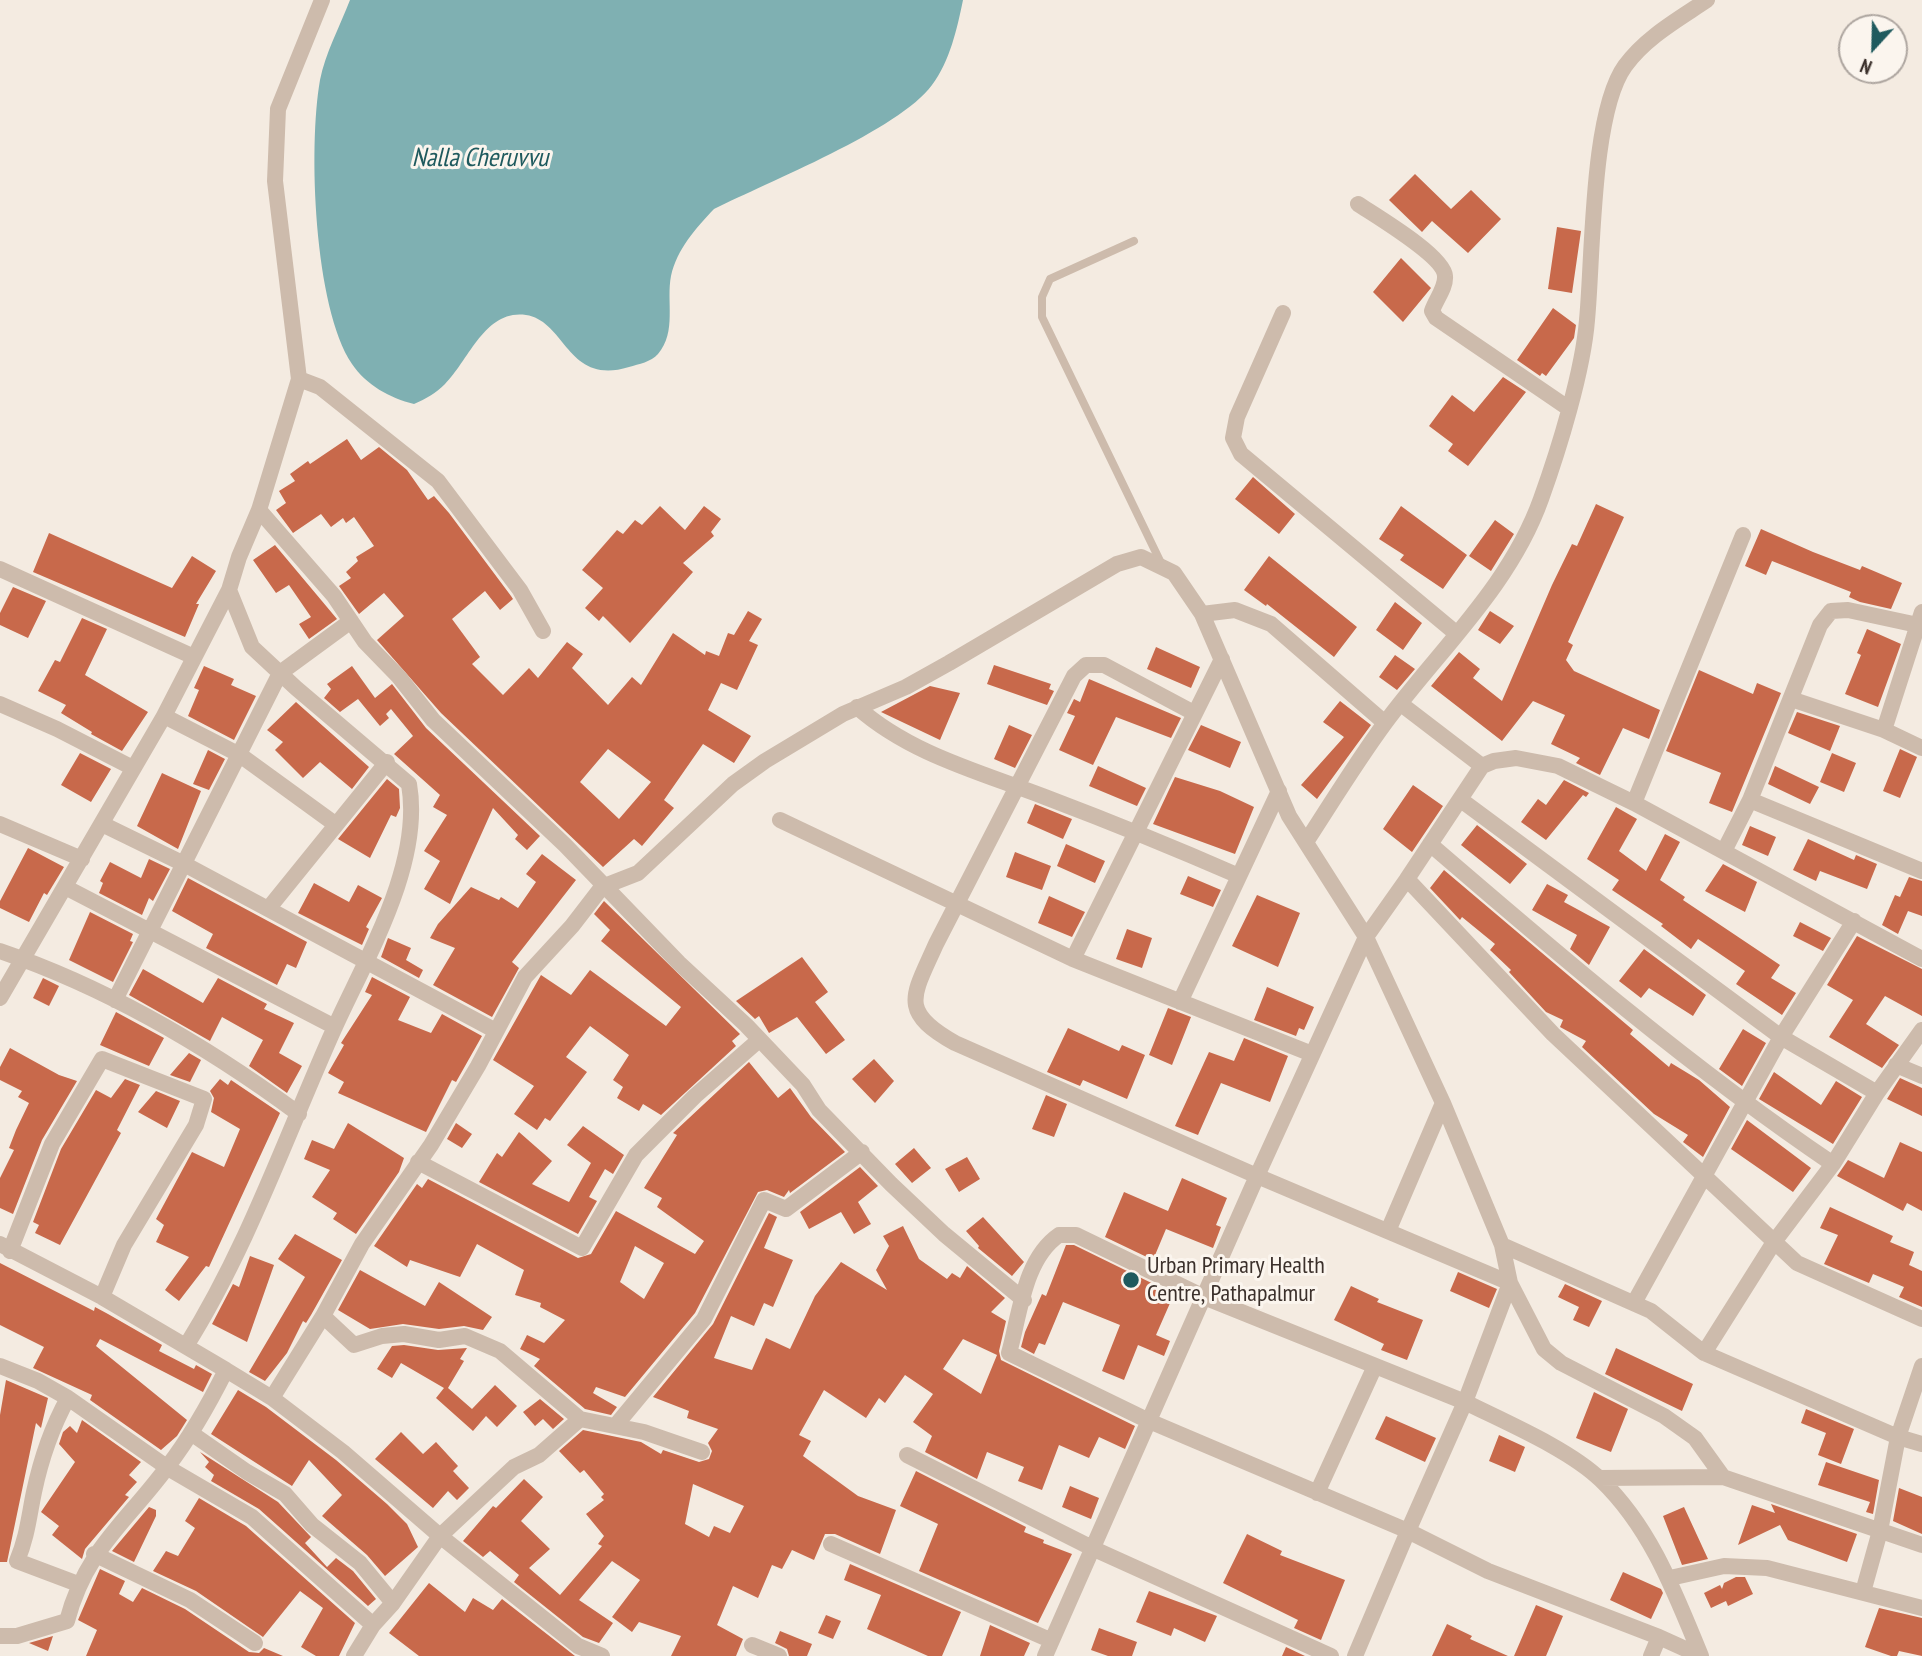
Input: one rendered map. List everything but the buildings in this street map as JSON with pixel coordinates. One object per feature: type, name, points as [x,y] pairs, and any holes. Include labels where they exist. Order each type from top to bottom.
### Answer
[{"type":"street","points":[[0,998],[164,716],[229,590],[239,556],[259,510],[299,379],[275,181],[278,109],[322,0]]},
{"type":"street","points":[[1306,842],[1385,723],[1457,634],[1517,551],[1541,499],[1567,408],[1587,322],[1592,226],[1608,103],[1625,66],[1657,34],[1707,0]]},
{"type":"street","points":[[1358,204],[1436,259],[1445,272],[1445,285],[1432,311],[1436,318],[1567,408]]},
{"type":"street","points":[[1283,313],[1237,417],[1233,438],[1241,454],[1457,634]]},
{"type":"street","points":[[299,379],[320,387],[438,481],[520,590],[543,631]]},
{"type":"street","points":[[259,510],[334,596],[365,642],[433,720],[565,845],[602,887],[759,1040],[803,1085],[819,1110],[944,1234],[1024,1300]]},
{"type":"street","points":[[1634,803],[1743,534]]},
{"type":"street","points":[[272,1398],[323,1316],[362,1244],[418,1162],[496,1031],[524,977],[572,926],[602,887],[638,873],[733,784],[765,761],[857,707],[906,687],[1117,564],[1141,557],[1174,573],[1202,614],[1279,791],[1306,842],[1366,937],[1443,1102],[1502,1245],[1510,1283],[1544,1349],[1561,1363],[1633,1399],[1695,1438],[1723,1477]]},
{"type":"street","points":[[0,569],[194,657]]},
{"type":"street","points":[[186,1346],[216,1298],[366,961],[399,880],[413,806],[409,784],[387,762],[252,647],[229,590]]},
{"type":"street","points":[[1202,614],[1235,610],[1271,624],[1385,723]]},
{"type":"street","points":[[1724,851],[1750,800],[1820,625],[1831,611],[1847,610],[1921,621],[1884,730]]},
{"type":"street","points":[[115,1000],[280,673],[351,621]]},
{"type":"street","points":[[1073,959],[1222,659]]},
{"type":"street","points":[[1194,713],[1104,665],[1086,665],[1074,676],[916,989],[916,1012],[928,1027],[955,1043],[1510,1283]]},
{"type":"street","points":[[1791,699],[1884,730],[1922,748]]},
{"type":"street","points":[[0,704],[57,729],[133,768]]},
{"type":"street","points":[[1401,704],[1482,766]]},
{"type":"street","points":[[857,707],[881,728],[967,769],[1136,831],[1239,876]]},
{"type":"street","points":[[164,716],[240,755],[335,824]]},
{"type":"street","points":[[1045,1656],[1366,937],[1482,766],[1494,761],[1516,758],[1558,766],[1634,803],[1922,959]]},
{"type":"street","points":[[268,909],[387,762]]},
{"type":"street","points":[[1181,1002],[1279,791]]},
{"type":"street","points":[[1461,800],[1781,1037],[1877,1093]]},
{"type":"street","points":[[1750,800],[1922,871]]},
{"type":"street","points":[[780,820],[956,906],[1073,959],[1312,1055]]},
{"type":"street","points":[[0,824],[82,859]]},
{"type":"street","points":[[102,824],[184,864],[496,1031]]},
{"type":"street","points":[[1430,844],[1555,952],[1744,1104],[1833,1164]]},
{"type":"street","points":[[1407,879],[1553,1034],[1797,1264],[1922,1319]]},
{"type":"street","points":[[65,887],[149,933],[335,1027]]},
{"type":"street","points":[[1634,1303],[1781,1037],[1854,921]]},
{"type":"street","points":[[0,951],[22,958],[115,1000],[179,1033],[244,1074],[299,1114]]},
{"type":"street","points":[[1704,1353],[1774,1242],[1833,1164],[1877,1093],[1922,1030]]},
{"type":"street","points":[[418,1162],[582,1248],[636,1156],[695,1096],[759,1040]]},
{"type":"street","points":[[103,1297],[124,1245],[196,1125],[204,1098],[102,1059],[52,1144],[5,1248],[103,1297],[272,1398],[343,1452],[440,1536],[578,1646],[603,1656]]},
{"type":"street","points":[[1896,1065],[1922,1076]]},
{"type":"street","points":[[1388,1231],[1443,1102]]},
{"type":"street","points":[[617,1425],[704,1319],[764,1200],[786,1209],[862,1152]]},
{"type":"street","points":[[1059,1235],[1076,1235],[1204,1297],[1465,1402],[1540,1440],[1600,1478],[1639,1525],[1670,1578],[1701,1656],[1488,1571],[1408,1531],[1149,1421],[1009,1353],[1034,1263],[1044,1245],[1059,1235]]},
{"type":"street","points":[[1502,1245],[1651,1311],[1704,1353],[1898,1437],[1922,1444]]},
{"type":"street","points":[[1355,1656],[1465,1402],[1510,1283]]},
{"type":"street","points":[[323,1316],[354,1345],[382,1336],[404,1334],[439,1340],[465,1336],[500,1351],[580,1419],[617,1425],[702,1452]]},
{"type":"street","points":[[0,1366],[38,1381],[68,1398],[168,1468],[252,1517],[373,1625]]},
{"type":"street","points":[[1317,1493],[1375,1366]]},
{"type":"street","points":[[1863,1592],[1880,1531],[1898,1437],[1922,1366]]},
{"type":"street","points":[[0,1636],[17,1636],[67,1621],[78,1584],[94,1554],[168,1468],[226,1370]]},
{"type":"street","points":[[68,1398],[52,1431],[35,1489],[28,1535],[17,1561],[78,1584]]},
{"type":"street","points":[[354,1656],[373,1625],[393,1603],[440,1536],[514,1467],[539,1455],[580,1419]]},
{"type":"street","points":[[191,1433],[247,1472],[285,1494],[312,1525],[360,1563],[393,1603]]},
{"type":"street","points":[[906,1455],[1094,1549],[1331,1656]]},
{"type":"street","points":[[1600,1478],[1723,1477],[1922,1545]]},
{"type":"street","points":[[831,1544],[1050,1640]]},
{"type":"street","points":[[94,1554],[190,1600],[255,1643]]},
{"type":"street","points":[[1670,1578],[1724,1566],[1768,1568],[1922,1608]]},
{"type":"street","points":[[1651,1656],[1659,1637]]},
{"type":"street","points":[[752,1645],[779,1656]]},
{"type":"lane","points":[[1134,242],[1051,279],[1042,296],[1042,317],[1163,568]]},
{"type":"water","name":"Nalla Cheruvvu","points":[[350,0],[963,0],[944,66],[932,85],[915,102],[863,137],[714,209],[701,224],[682,248],[674,266],[667,336],[655,357],[629,367],[608,370],[592,368],[580,360],[539,320],[526,315],[512,315],[499,320],[479,338],[445,384],[431,396],[414,404],[379,390],[352,364],[339,338],[322,267],[315,185],[316,109],[322,70]]},
{"type":"place","name":"Urban Primary Health Centre, Pathapalmur","points":[[1131,1280]]}]
